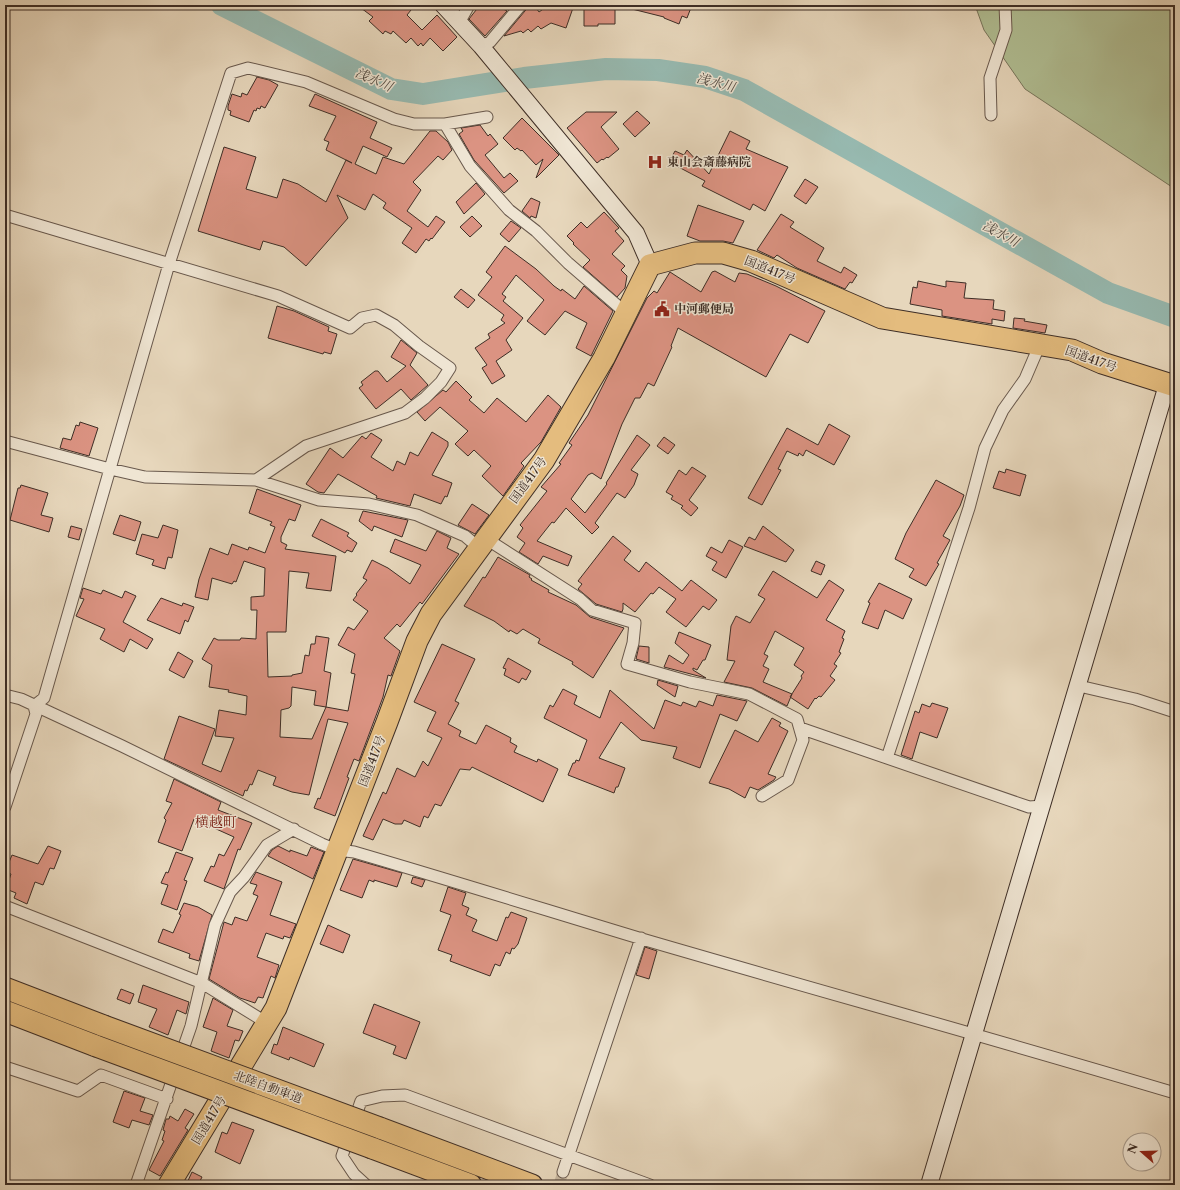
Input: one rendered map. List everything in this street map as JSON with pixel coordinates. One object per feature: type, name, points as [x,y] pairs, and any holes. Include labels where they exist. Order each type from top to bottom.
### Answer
[{"type":"highway","name":"国道417号","points":[[170,1185],[276,1008],[417,641],[430,614],[544,460],[579,402],[627,314],[650,265],[695,253],[723,253],[751,261],[882,318],[1072,350],[1102,363],[1171,386]]},
{"type":"highway","points":[[5,983],[76,1016]]},
{"type":"highway","name":"北陸自動車道","points":[[5,988],[76,1016],[532,1185]]},
{"type":"highway","name":"北陸自動車道","points":[[5,1011],[471,1185]]},
{"type":"street","points":[[443,5],[483,48],[636,233],[650,265]]},
{"type":"street","points":[[459,23],[469,5]]},
{"type":"street","points":[[483,48],[490,42],[521,5]]},
{"type":"street","points":[[991,115],[990,78],[1006,30],[1006,5]]},
{"type":"street","points":[[34,706],[44,698],[169,264],[231,73],[248,68],[306,82],[394,119],[414,124],[444,124],[487,117]]},
{"type":"street","points":[[444,124],[470,166],[509,210],[536,231],[568,263],[627,314]]},
{"type":"street","points":[[5,215],[278,296],[350,328],[362,318],[376,315],[394,325],[419,346],[450,368],[441,382],[431,393],[405,413],[370,426],[306,446],[256,480]]},
{"type":"street","points":[[887,758],[969,508],[985,448],[1003,410],[1025,378],[1040,344]]},
{"type":"street","points":[[929,1185],[973,1034],[1171,386]]},
{"type":"street","points":[[5,441],[110,469],[145,476],[256,480],[319,500],[369,504],[417,515],[482,542],[580,599],[592,610],[635,623],[633,643],[626,664],[690,682],[749,694],[797,719],[803,740],[788,780],[762,796]]},
{"type":"street","points":[[1079,686],[1135,699],[1175,712]]},
{"type":"street","points":[[5,695],[22,699],[337,850],[354,852],[468,885],[641,938],[1175,1093]]},
{"type":"street","points":[[5,807],[36,714],[34,706]]},
{"type":"street","points":[[800,728],[1029,807],[1043,806]]},
{"type":"street","points":[[136,1185],[191,1026],[215,925],[230,892],[244,877],[267,845],[294,829]]},
{"type":"street","points":[[5,906],[202,983],[267,1024]]},
{"type":"street","points":[[563,1172],[641,938]]},
{"type":"street","points":[[5,1067],[78,1092],[101,1075],[167,1099]]},
{"type":"street","points":[[366,1185],[354,1174],[342,1156],[361,1101],[382,1096],[405,1095],[650,1185]]},
{"type":"green space","points":[[975,5],[1175,5],[1175,189],[1025,89],[984,30]]},
{"type":"building","points":[[357,5],[406,5],[411,10],[407,15],[422,30],[437,15],[457,37],[443,51],[430,38],[423,46],[421,43],[418,46],[411,38],[406,43],[393,31],[391,34],[385,31],[383,34],[369,21],[373,17]]},
{"type":"building","points":[[480,5],[496,5],[507,11],[485,36],[469,19]]},
{"type":"building","points":[[530,5],[534,5],[539,12],[549,5],[574,5],[566,28],[551,23],[541,29],[538,26],[531,32],[528,29],[523,33],[521,31],[504,36]]},
{"type":"building","points":[[584,5],[615,5],[615,24],[584,26]]},
{"type":"building","points":[[632,5],[692,5],[687,18],[682,16],[679,24],[664,17],[632,9]]},
{"type":"building","points":[[257,77],[269,80],[278,85],[265,108],[261,106],[260,109],[257,108],[256,111],[254,110],[249,122],[230,115],[231,111],[228,110],[228,106],[232,94],[241,97],[242,93],[247,95]]},
{"type":"building","points":[[315,94],[377,122],[370,138],[392,148],[387,157],[363,146],[355,164],[376,174],[383,157],[404,164],[430,131],[436,131],[448,142],[452,150],[443,160],[438,156],[413,182],[421,190],[407,211],[428,227],[436,216],[445,222],[432,239],[431,238],[429,241],[426,239],[416,253],[402,243],[412,228],[383,208],[386,203],[373,194],[365,210],[337,195],[348,218],[306,266],[284,247],[263,241],[260,250],[198,231],[224,147],[256,157],[246,189],[277,198],[283,179],[298,184],[326,202],[346,160],[326,150],[329,142],[324,140],[336,116],[309,106]]},
{"type":"building","points":[[637,111],[650,123],[635,137],[623,124]]},
{"type":"building","points":[[586,112],[617,112],[601,127],[619,149],[608,158],[602,159],[597,163],[567,128]]},
{"type":"building","points":[[522,118],[559,155],[536,178],[543,159],[536,165],[522,150],[521,151],[517,148],[515,150],[503,138]]},
{"type":"building","points":[[480,125],[488,136],[490,134],[498,144],[485,155],[504,178],[510,173],[518,181],[504,193],[474,160],[459,134],[463,131],[461,128]]},
{"type":"building","points":[[730,131],[750,141],[746,149],[788,167],[765,211],[753,204],[750,210],[702,186],[705,181],[669,162],[675,151],[684,155],[687,150],[709,174]]},
{"type":"building","points":[[805,179],[818,187],[806,204],[794,196]]},
{"type":"building","points":[[476,183],[485,194],[464,214],[456,202]]},
{"type":"building","points":[[531,198],[540,202],[536,218],[531,216],[530,218],[522,211]]},
{"type":"building","points":[[698,205],[744,221],[733,243],[723,241],[700,241],[687,236]]},
{"type":"building","points":[[604,212],[619,228],[615,231],[624,241],[612,254],[625,266],[621,270],[627,276],[625,288],[617,297],[583,267],[590,260],[573,244],[574,243],[567,236],[581,222],[587,228]]},
{"type":"building","points":[[781,214],[794,222],[790,227],[824,248],[817,261],[841,273],[844,267],[857,275],[852,283],[850,282],[845,289],[797,268],[777,255],[774,258],[757,250]]},
{"type":"building","points":[[472,216],[482,226],[470,237],[460,227]]},
{"type":"building","points":[[511,221],[521,228],[509,242],[500,234]]},
{"type":"building","points":[[505,246],[536,269],[561,291],[562,289],[575,299],[584,286],[613,311],[591,356],[576,348],[587,323],[565,311],[545,335],[527,321],[544,300],[516,275],[502,294],[506,297],[503,301],[523,318],[506,340],[512,350],[496,361],[505,376],[492,384],[482,368],[487,365],[475,348],[490,338],[488,334],[505,323],[501,320],[504,315],[478,295],[492,277],[486,272]]},
{"type":"building","points":[[715,271],[735,282],[739,273],[747,274],[776,286],[825,311],[808,343],[790,334],[766,377],[678,328],[671,346],[672,347],[654,386],[648,383],[640,398],[635,398],[622,424],[601,479],[592,473],[588,475],[571,499],[585,513],[607,484],[606,483],[637,435],[650,445],[631,470],[638,474],[634,485],[625,498],[617,493],[595,523],[599,527],[592,534],[566,508],[554,523],[552,522],[537,541],[572,556],[568,566],[543,556],[538,564],[519,552],[525,543],[517,537],[523,528],[520,525],[547,491],[541,487],[561,464],[559,463],[572,445],[569,443],[588,415],[647,298],[654,291],[657,293],[670,272],[701,292],[712,272]]},
{"type":"building","points":[[918,281],[946,287],[946,281],[966,283],[964,298],[994,300],[993,309],[1005,311],[1004,321],[992,319],[992,324],[942,316],[942,310],[910,304],[913,287],[917,288]]},
{"type":"building","points":[[461,289],[475,300],[468,308],[454,297]]},
{"type":"building","points":[[277,306],[294,311],[329,327],[328,331],[337,334],[331,354],[324,352],[323,354],[268,338]]},
{"type":"building","points":[[1014,318],[1025,319],[1024,321],[1047,325],[1045,333],[1013,328]]},
{"type":"building","points":[[401,340],[417,353],[410,365],[428,385],[411,400],[401,389],[376,409],[359,388],[363,385],[361,382],[375,371],[378,371],[387,382],[406,366],[391,357]]},
{"type":"building","points":[[456,381],[472,397],[469,400],[484,413],[497,398],[526,422],[548,395],[561,407],[541,442],[521,463],[524,466],[503,496],[482,476],[491,466],[474,450],[468,456],[455,444],[468,431],[440,407],[425,421],[417,412],[443,390],[446,392]]},
{"type":"building","points":[[80,422],[98,428],[89,456],[60,448],[63,438],[71,440],[76,425],[79,426]]},
{"type":"building","points":[[829,424],[850,436],[834,465],[806,450],[803,456],[799,453],[798,456],[787,451],[778,469],[781,470],[762,505],[748,498],[787,428],[818,445]]},
{"type":"building","points":[[432,432],[448,442],[448,446],[432,475],[452,483],[447,497],[445,496],[441,504],[414,494],[410,506],[376,498],[377,496],[338,474],[324,493],[318,492],[306,484],[330,448],[343,458],[362,436],[366,439],[371,433],[382,440],[371,457],[393,471],[397,461],[405,465],[410,452],[418,456]]},
{"type":"building","points":[[664,437],[675,445],[668,454],[657,446]]},
{"type":"building","points":[[692,467],[706,476],[689,500],[698,508],[691,516],[681,508],[683,506],[671,499],[673,496],[666,492],[679,470],[686,475]]},
{"type":"building","points":[[1006,469],[1026,475],[1020,496],[993,488],[999,471],[1005,473]]},
{"type":"building","points":[[936,480],[964,495],[960,506],[943,536],[950,540],[937,563],[939,564],[926,586],[909,577],[914,569],[895,559],[906,533]]},
{"type":"building","points":[[21,485],[48,493],[41,515],[53,518],[49,532],[10,520],[18,488],[20,488]]},
{"type":"building","points":[[257,489],[301,505],[295,521],[289,519],[281,537],[281,542],[287,545],[285,549],[336,556],[331,591],[306,588],[309,573],[289,571],[286,632],[267,632],[268,677],[292,676],[302,673],[305,655],[309,656],[311,644],[315,644],[316,636],[329,638],[324,671],[331,673],[326,707],[348,711],[355,674],[351,673],[355,654],[338,645],[348,627],[354,630],[368,611],[353,600],[367,580],[363,578],[372,560],[388,568],[410,584],[421,565],[390,552],[395,539],[426,551],[437,531],[451,538],[447,548],[459,554],[422,604],[420,602],[400,627],[397,624],[384,638],[400,651],[391,676],[388,675],[383,697],[359,761],[354,759],[347,777],[349,778],[335,816],[314,808],[318,798],[320,799],[348,723],[328,719],[309,795],[292,792],[273,785],[276,777],[258,770],[252,785],[250,784],[247,791],[245,790],[243,796],[164,759],[179,716],[215,729],[202,764],[221,772],[234,738],[215,736],[219,710],[246,715],[247,696],[228,692],[229,690],[209,687],[212,665],[202,659],[214,638],[218,640],[240,640],[241,638],[256,639],[257,610],[251,610],[251,597],[264,596],[265,568],[244,561],[236,582],[234,581],[232,584],[212,578],[208,600],[195,597],[199,579],[210,548],[228,555],[232,544],[248,550],[249,547],[265,553],[275,527],[270,525],[272,522],[249,513]],"holes":[[[292,687],[316,691],[314,705],[326,707],[312,739],[280,737],[281,710],[291,706]]]},
{"type":"building","points":[[472,504],[489,515],[475,534],[458,525]]},
{"type":"building","points":[[363,511],[408,520],[402,537],[374,526],[372,531],[359,521]]},
{"type":"building","points":[[120,515],[141,522],[135,541],[113,534]]},
{"type":"building","points":[[321,519],[349,533],[347,536],[357,543],[352,552],[347,550],[345,553],[312,536]]},
{"type":"building","points":[[163,525],[178,530],[172,558],[168,557],[165,569],[152,565],[154,560],[136,554],[142,534],[158,538]]},
{"type":"building","points":[[71,526],[82,529],[79,540],[68,537]]},
{"type":"building","points":[[763,526],[794,550],[786,562],[744,546],[749,537],[755,540]]},
{"type":"building","points":[[613,536],[631,551],[624,560],[639,572],[646,562],[682,591],[691,580],[717,600],[709,610],[703,606],[686,627],[666,612],[676,599],[659,587],[653,594],[651,593],[635,612],[623,603],[622,612],[596,604],[578,589],[582,584],[578,581]]},
{"type":"building","points":[[729,540],[743,547],[726,578],[712,570],[717,562],[706,556],[711,547],[722,553]]},
{"type":"building","points":[[498,557],[530,575],[529,577],[532,579],[531,580],[549,590],[548,592],[576,605],[590,617],[624,628],[593,678],[572,664],[573,662],[538,643],[540,639],[523,629],[517,634],[510,630],[509,632],[494,621],[464,606],[483,577],[485,578]]},
{"type":"building","points":[[816,561],[825,565],[821,575],[811,571]]},
{"type":"building","points":[[773,571],[817,598],[829,580],[844,590],[826,620],[845,631],[842,638],[844,639],[839,652],[841,653],[834,664],[837,666],[830,676],[835,680],[821,697],[819,696],[816,699],[815,698],[808,709],[791,697],[787,706],[752,688],[724,682],[735,661],[727,660],[731,626],[736,616],[750,623],[765,599],[758,595]],"holes":[[[775,631],[804,648],[794,665],[804,672],[792,694],[763,682],[769,669],[763,666],[768,656],[764,654]]]},
{"type":"building","points":[[879,583],[912,599],[903,619],[885,610],[878,629],[862,623],[870,603],[868,602]]},
{"type":"building","points":[[83,588],[101,594],[103,590],[122,598],[125,591],[136,596],[123,622],[153,639],[147,649],[130,639],[124,652],[100,639],[105,629],[76,616],[84,599],[80,598]]},
{"type":"building","points":[[161,598],[182,606],[183,603],[194,607],[188,622],[185,620],[180,634],[147,620]]},
{"type":"building","points":[[679,632],[711,645],[705,660],[703,660],[697,670],[693,668],[693,670],[706,678],[664,667],[669,655],[683,664],[689,655],[675,643]]},
{"type":"building","points":[[442,644],[475,659],[455,701],[459,703],[448,724],[461,731],[459,736],[476,744],[486,725],[511,738],[510,742],[517,746],[514,752],[537,762],[538,759],[558,769],[543,802],[472,767],[470,770],[460,769],[441,806],[435,804],[428,818],[424,816],[420,827],[404,820],[402,824],[395,824],[383,819],[373,840],[363,836],[383,792],[386,794],[397,768],[415,777],[423,761],[428,766],[442,738],[427,731],[436,712],[414,702]]},
{"type":"building","points":[[639,646],[649,647],[649,663],[636,659]]},
{"type":"building","points":[[178,652],[193,661],[184,678],[169,670]]},
{"type":"building","points":[[508,658],[531,671],[526,680],[522,678],[519,683],[504,675],[506,669],[503,668]]},
{"type":"building","points":[[658,680],[678,686],[675,697],[657,685]]},
{"type":"building","points":[[563,689],[577,696],[574,704],[600,718],[610,690],[654,729],[665,700],[681,706],[683,702],[696,707],[699,701],[713,706],[717,695],[747,701],[737,721],[720,714],[700,768],[673,758],[677,747],[641,740],[621,722],[599,758],[625,768],[618,787],[616,787],[614,793],[568,775],[573,763],[575,763],[576,760],[579,761],[587,740],[544,718],[550,705],[553,707]]},
{"type":"building","points":[[932,703],[948,708],[937,738],[920,732],[912,759],[901,755],[915,711],[919,713],[922,704],[930,707]]},
{"type":"building","points":[[772,718],[781,723],[779,726],[788,731],[768,774],[776,777],[774,780],[758,790],[750,787],[745,798],[729,789],[709,783],[735,730],[758,742]]},
{"type":"building","points":[[174,779],[221,802],[218,810],[252,823],[240,850],[238,849],[224,889],[204,881],[211,866],[214,867],[219,854],[224,856],[234,837],[194,819],[182,851],[158,842],[166,820],[164,818],[172,803],[166,801]]},
{"type":"building","points":[[48,846],[61,851],[54,869],[50,868],[43,885],[35,882],[27,904],[14,898],[16,893],[6,889],[11,874],[5,872],[12,855],[38,864]]},
{"type":"building","points":[[278,846],[290,852],[290,850],[307,856],[311,847],[324,852],[313,879],[268,856],[272,850]]},
{"type":"building","points":[[176,852],[193,858],[184,880],[187,881],[177,910],[161,904],[168,885],[161,883],[166,872],[168,873]]},
{"type":"building","points":[[353,859],[402,873],[397,887],[374,880],[374,882],[369,880],[362,898],[340,890]]},
{"type":"building","points":[[256,872],[282,882],[270,915],[296,924],[290,938],[284,936],[283,939],[266,933],[257,957],[279,965],[275,978],[271,976],[263,998],[258,997],[255,1003],[240,998],[209,979],[224,922],[232,925],[235,917],[247,921],[258,896],[253,894],[257,885],[250,883]]},
{"type":"building","points":[[413,877],[425,880],[422,887],[411,883]]},
{"type":"building","points":[[448,887],[466,893],[462,905],[469,908],[466,915],[477,920],[472,931],[497,941],[506,917],[508,918],[511,912],[527,918],[518,944],[514,949],[512,948],[510,954],[506,952],[500,966],[495,964],[490,976],[450,961],[452,955],[438,950],[451,915],[440,911]]},
{"type":"building","points":[[184,903],[198,907],[212,915],[199,961],[189,958],[190,954],[158,942],[163,929],[173,933],[181,915],[179,914]]},
{"type":"building","points":[[328,925],[350,935],[343,953],[320,944]]},
{"type":"building","points":[[645,947],[657,951],[649,979],[636,975]]},
{"type":"building","points":[[143,985],[189,1002],[186,1014],[177,1010],[168,1035],[149,1027],[157,1009],[138,1002]]},
{"type":"building","points":[[121,989],[134,994],[130,1004],[117,999]]},
{"type":"building","points":[[213,998],[233,1010],[227,1026],[243,1031],[239,1041],[235,1040],[229,1058],[211,1051],[217,1032],[203,1027]]},
{"type":"building","points":[[374,1004],[420,1022],[406,1059],[393,1054],[396,1046],[363,1033]]},
{"type":"building","points":[[283,1027],[324,1044],[314,1067],[290,1057],[289,1060],[271,1053],[274,1044],[277,1045]]},
{"type":"building","points":[[124,1091],[145,1098],[140,1111],[153,1115],[149,1125],[132,1120],[129,1128],[113,1122]]},
{"type":"building","points":[[185,1109],[194,1114],[185,1128],[188,1130],[160,1176],[149,1170],[164,1141],[162,1140],[165,1131],[163,1130],[166,1119],[169,1119],[170,1116],[178,1121]]},
{"type":"building","points":[[232,1122],[254,1130],[240,1164],[215,1152],[222,1132],[227,1134]]},
{"type":"building","points":[[192,1172],[202,1177],[198,1185],[186,1185]]},
{"type":"waterway","name":"浅水川","points":[[222,5],[391,89],[423,94],[524,78],[606,69],[658,70],[705,77],[744,90],[1108,293],[1175,317]]},
{"type":"tunnel","points":[[559,1185],[563,1172]]},
{"type":"place","name":"東山会斎藤病院","points":[[655,162]]},
{"type":"place","name":"中河郵便局","points":[[662,309]]},
{"type":"district","name":"横越町","points":[[216,822]]}]
